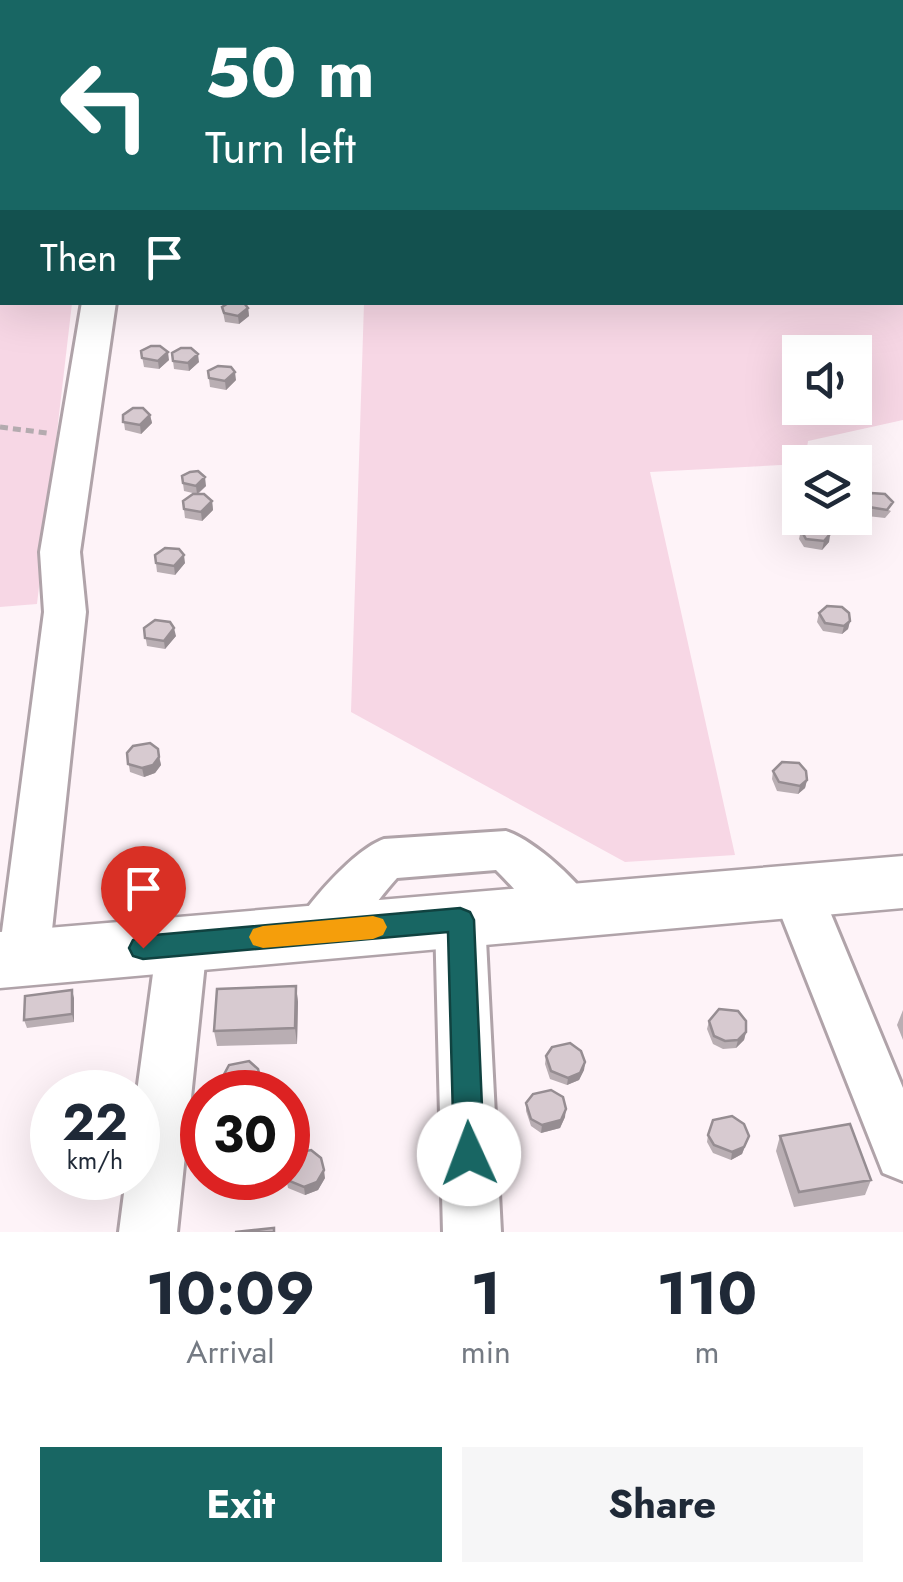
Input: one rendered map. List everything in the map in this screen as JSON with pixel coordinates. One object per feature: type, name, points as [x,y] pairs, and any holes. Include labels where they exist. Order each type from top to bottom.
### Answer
[{"type":"main road","points":[[12,959],[903,882]]},
{"type":"street","points":[[12,959],[66,612],[60,552],[99,305]]},
{"type":"street","points":[[317,932],[384,859],[506,850],[570,910]]},
{"type":"street","points":[[796,890],[903,1155]]},
{"type":"street","points":[[460,920],[472,1232]]},
{"type":"street","points":[[148,1232],[182,944]]},
{"type":"path","points":[[0,427],[78,438]]},
{"type":"shaded area","points":[[0,305],[72,305],[37,604],[0,607]]},
{"type":"shaded area","points":[[364,305],[903,305],[903,420],[808,441],[807,445],[782,445],[782,465],[650,472],[735,855],[625,862],[351,712]]},
{"type":"building","points":[[222,307],[248,308],[238,316],[224,313]]},
{"type":"building","points":[[151,346],[168,352],[158,361],[142,358],[141,351]]},
{"type":"building","points":[[191,348],[198,354],[188,363],[173,361],[172,353]]},
{"type":"building","points":[[218,366],[231,367],[235,372],[225,381],[209,378],[208,371]]},
{"type":"building","points":[[133,408],[143,408],[150,415],[140,425],[123,422],[123,415]]},
{"type":"building","points":[[198,471],[205,477],[196,486],[183,483],[182,476]]},
{"type":"building","points":[[872,493],[885,494],[893,502],[887,510],[872,508]]},
{"type":"building","points":[[193,494],[204,494],[212,501],[201,512],[184,509],[183,501]]},
{"type":"building","points":[[804,535],[829,535],[824,541],[806,539]]},
{"type":"building","points":[[165,548],[179,549],[184,555],[174,566],[156,563],[155,555]]},
{"type":"building","points":[[827,606],[842,607],[849,613],[850,621],[844,626],[825,623],[819,613]]},
{"type":"building","points":[[155,620],[170,622],[174,628],[164,641],[145,638],[144,628]]},
{"type":"building","points":[[150,743],[158,749],[159,757],[153,765],[142,768],[128,764],[127,753],[133,746]]},
{"type":"building","points":[[782,762],[799,763],[807,780],[800,786],[779,782],[773,771]]},
{"type":"building","points":[[296,986],[295,1028],[214,1031],[217,989]]},
{"type":"building","points":[[72,990],[72,1014],[24,1020],[25,996]]},
{"type":"building","points":[[719,1009],[738,1011],[746,1021],[746,1032],[738,1040],[725,1041],[714,1036],[709,1021]]},
{"type":"building","points":[[570,1043],[581,1051],[585,1062],[580,1073],[568,1078],[551,1071],[546,1056],[552,1047]]},
{"type":"building","points":[[249,1061],[258,1070],[226,1070],[229,1065]]},
{"type":"building","points":[[551,1090],[563,1097],[566,1109],[561,1120],[542,1125],[531,1119],[526,1103],[533,1094]]},
{"type":"building","points":[[732,1116],[744,1124],[749,1136],[744,1147],[732,1152],[714,1145],[708,1135],[713,1120]]},
{"type":"building","points":[[850,1124],[871,1180],[799,1192],[780,1136]]},
{"type":"building","points":[[310,1150],[321,1158],[324,1170],[317,1182],[310,1185]]},
{"type":"building","points":[[274,1228],[274,1232],[235,1232]]},
{"type":"slow traffic","points":[[263,937],[373,927]]},
{"type":"route","points":[[143,948],[460,920],[469,1154]]}]
